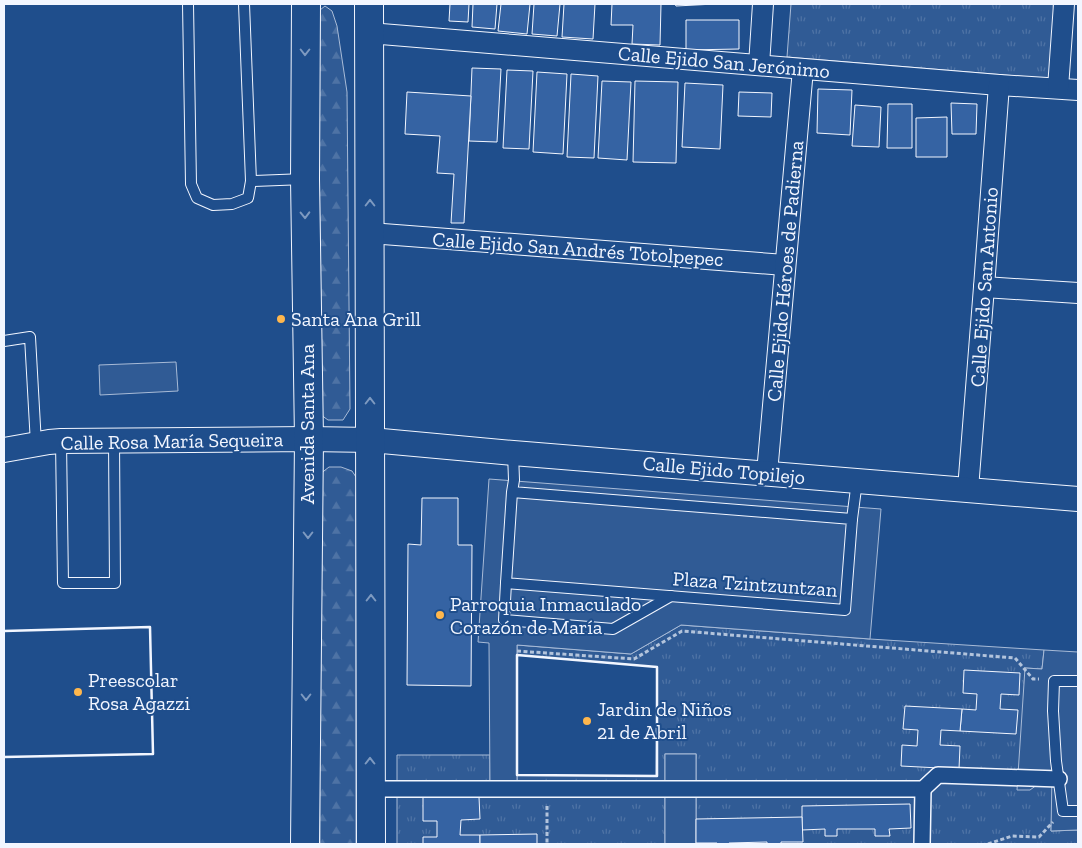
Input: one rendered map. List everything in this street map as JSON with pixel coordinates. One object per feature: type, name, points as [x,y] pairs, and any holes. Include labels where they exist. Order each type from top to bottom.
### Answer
[{"type":"main road","name":"Avenida Santa Ana","points":[[305,844],[309,439],[304,179],[306,4]]},
{"type":"main road","points":[[369,4],[370,844]]},
{"type":"street","points":[[759,65],[763,4]]},
{"type":"street","points":[[1058,88],[1064,4]]},
{"type":"street","name":"Calle Ejido San Jerónimo","points":[[369,33],[1078,90]]},
{"type":"street","name":"Calle Ejido Héroes de Padierna","points":[[767,473],[803,69]]},
{"type":"street","name":"Calle Ejido San Antonio","points":[[968,489],[999,85]]},
{"type":"street","name":"Calle Ejido San Andrés Totolpepec","points":[[370,233],[785,266]]},
{"type":"street","points":[[984,287],[1078,293]]},
{"type":"street","name":"Calle Rosa María Sequeira","points":[[4,450],[62,441],[370,440]]},
{"type":"street","name":"Calle Ejido Topilejo","points":[[370,440],[1078,498]]},
{"type":"street","points":[[370,789],[923,788],[938,775],[1059,779]]},
{"type":"street","points":[[922,844],[923,788]]},
{"type":"lane","points":[[188,4],[191,184],[197,198],[213,205],[232,204],[248,198],[251,181],[244,4]]},
{"type":"lane","points":[[251,181],[304,179]]},
{"type":"lane","points":[[4,341],[30,337],[36,444]]},
{"type":"lane","points":[[62,441],[63,583],[115,583],[114,441]]},
{"type":"lane","points":[[513,453],[514,480],[504,620],[613,629],[671,596]]},
{"type":"lane","points":[[512,492],[852,519],[857,481]]},
{"type":"lane","name":"Plaza Tzintzuntzan","points":[[506,583],[845,610],[852,519]]},
{"type":"lane","points":[[1078,681],[1054,681],[1053,711],[1056,762],[1063,811],[1078,811]]},
{"type":"path","points":[[517,651],[634,659],[682,631],[1015,658],[1033,679],[1054,681]]},
{"type":"path","points":[[547,788],[547,844]]},
{"type":"path","points":[[988,844],[1012,836],[1039,837],[1063,811]]},
{"type":"green space","points":[[791,4],[1060,4],[1054,79],[787,57]]},
{"type":"green space","points":[[325,6],[332,11],[337,26],[347,92],[350,409],[343,420],[328,420],[321,415],[319,103],[320,10]]},
{"type":"green space","points":[[329,467],[341,467],[352,471],[358,480],[356,493],[356,844],[320,844],[318,494],[320,474]]},
{"type":"green space","points":[[681,625],[1044,650],[1042,669],[1025,668],[1053,773],[1051,831],[1078,830],[1078,844],[696,844],[696,754],[665,754],[665,844],[397,844],[397,755],[490,755],[490,788],[517,788],[517,775],[656,776],[657,667],[517,655],[517,645],[631,654]]},
{"type":"shaded area","points":[[176,362],[178,391],[100,395],[99,365]]},
{"type":"shaded area","points":[[489,479],[881,509],[870,639],[681,625],[631,654],[517,645],[517,788],[490,788],[489,643],[478,642]]},
{"type":"shaded area","points":[[1044,650],[1078,652],[1078,830],[1051,831],[1052,774],[1030,790],[1017,790],[1025,668],[1042,669]]},
{"type":"shaded area","points":[[665,754],[696,754],[696,844],[665,844]]},
{"type":"building","points":[[450,4],[469,4],[468,22],[449,21]]},
{"type":"building","points":[[473,4],[497,4],[495,29],[472,27]]},
{"type":"building","points":[[501,4],[530,4],[527,34],[498,31]]},
{"type":"building","points":[[534,4],[560,4],[557,36],[532,34]]},
{"type":"building","points":[[564,4],[595,4],[593,39],[562,37]]},
{"type":"building","points":[[612,4],[661,4],[660,45],[632,44],[633,25],[611,25]]},
{"type":"building","points":[[675,4],[715,4],[676,6]]},
{"type":"building","points":[[686,20],[739,20],[739,49],[686,50]]},
{"type":"building","points":[[472,68],[501,69],[497,142],[469,141]]},
{"type":"building","points":[[507,70],[533,71],[529,149],[503,148]]},
{"type":"building","points":[[537,72],[567,74],[563,154],[533,152]]},
{"type":"building","points":[[571,74],[598,76],[594,158],[567,157]]},
{"type":"building","points":[[602,81],[631,82],[627,160],[598,158]]},
{"type":"building","points":[[635,81],[678,82],[676,163],[633,162]]},
{"type":"building","points":[[685,83],[723,85],[720,149],[682,147]]},
{"type":"building","points":[[818,89],[852,90],[850,135],[817,133]]},
{"type":"building","points":[[407,92],[471,96],[464,223],[451,223],[454,174],[437,173],[440,136],[405,134]]},
{"type":"building","points":[[739,92],[772,93],[771,117],[738,116]]},
{"type":"building","points":[[951,103],[977,104],[976,134],[952,134]]},
{"type":"building","points":[[888,104],[912,104],[912,148],[887,148]]},
{"type":"building","points":[[855,105],[881,107],[879,147],[852,146]]},
{"type":"building","points":[[947,117],[947,157],[916,157],[916,118]]},
{"type":"building","name":"Parroquia Inmaculado Corazón de María","points":[[422,498],[458,498],[458,545],[472,545],[471,686],[407,685],[408,544],[421,545]]},
{"type":"building","points":[[964,670],[1020,673],[1019,695],[1001,694],[1000,709],[1018,710],[1016,734],[960,731],[962,709],[976,710],[977,694],[963,693]]},
{"type":"building","points":[[905,706],[962,709],[960,731],[941,730],[940,745],[960,746],[959,769],[901,766],[902,745],[917,746],[918,730],[903,729]]},
{"type":"building","points":[[423,797],[479,797],[480,819],[461,820],[460,835],[480,835],[480,844],[423,844],[423,837],[437,837],[437,821],[423,821]]},
{"type":"building","points":[[910,804],[911,828],[889,829],[890,836],[875,836],[875,829],[837,829],[837,836],[825,836],[825,829],[802,830],[802,806]]},
{"type":"building","points":[[802,817],[803,842],[781,842],[781,844],[767,844],[767,842],[696,843],[696,819]]},
{"type":"building","points":[[537,834],[537,844],[480,844],[480,835]]},
{"type":"wall","points":[[4,631],[150,627],[153,754],[4,757]]},
{"type":"wall","points":[[517,655],[657,667],[657,776],[517,775],[517,655]]},
{"type":"place","name":"Santa Ana Grill","points":[[281,319]]},
{"type":"place","name":"Parroquia Inmaculado Corazón de María","points":[[440,615]]},
{"type":"place","name":"Preescolar Rosa Agazzi","points":[[78,692]]},
{"type":"place","name":"Jardin de Niños 21 de Abril","points":[[587,721]]}]
